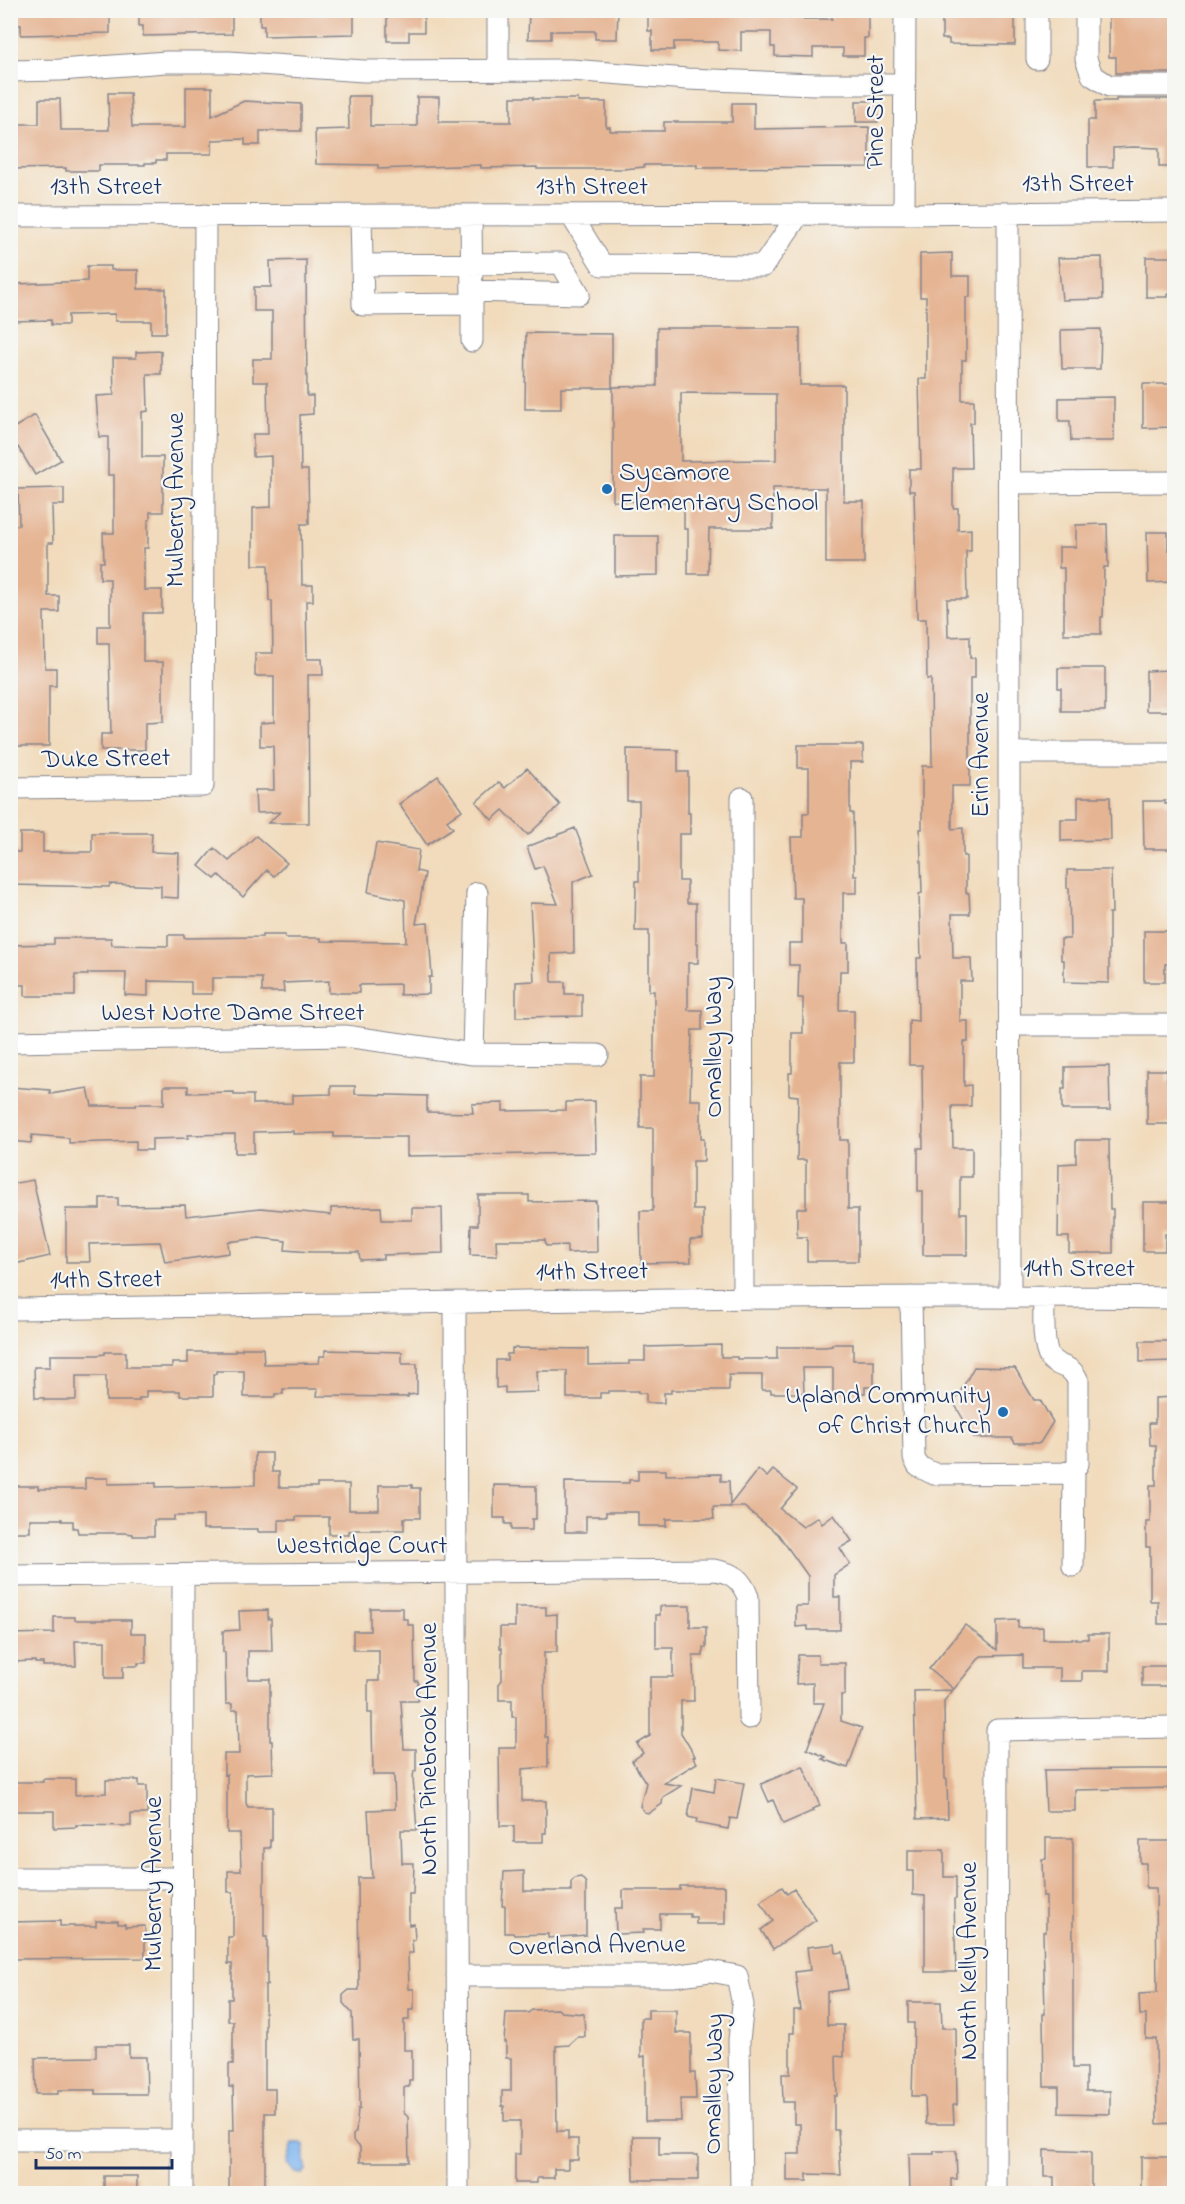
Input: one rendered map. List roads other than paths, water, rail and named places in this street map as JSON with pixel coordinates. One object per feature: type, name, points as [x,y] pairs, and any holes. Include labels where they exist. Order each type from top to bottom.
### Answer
[{"type":"street","points":[[498,10],[498,70]]},
{"type":"street","name":"Pine Street","points":[[904,10],[904,214]]},
{"type":"street","points":[[1037,10],[1037,59]]},
{"type":"street","points":[[1086,10],[1086,59],[1092,75],[1109,86],[1174,86]]},
{"type":"street","points":[[10,71],[60,70],[166,62],[229,62],[364,71],[571,70],[687,79],[815,84],[903,84]]},
{"type":"street","name":"13th Street","points":[[10,216],[904,214],[1174,211]]},
{"type":"street","name":"Erin Avenue","points":[[1008,213],[1010,1297]]},
{"type":"street","points":[[571,215],[602,265],[763,266],[799,214]]},
{"type":"street","name":"Mulberry Avenue","points":[[203,786],[206,215]]},
{"type":"street","points":[[361,215],[362,265],[363,305],[472,297],[579,294],[561,263],[362,265]]},
{"type":"street","points":[[471,215],[472,341]]},
{"type":"street","points":[[1009,483],[1174,482]]},
{"type":"street","points":[[1009,753],[1174,753]]},
{"type":"street","name":"Duke Street","points":[[10,788],[203,786]]},
{"type":"street","name":"Omalley Way","points":[[742,798],[743,1297]]},
{"type":"street","points":[[473,1054],[477,893]]},
{"type":"street","points":[[1009,1025],[1174,1025]]},
{"type":"street","name":"West Notre Dame Street","points":[[10,1042],[345,1036],[473,1054],[598,1055]]},
{"type":"street","name":"14th Street","points":[[10,1309],[743,1297],[1174,1298]]},
{"type":"street","points":[[911,1297],[914,1458],[918,1466],[934,1474],[1064,1473],[1074,1470]]},
{"type":"street","points":[[1044,1297],[1046,1346],[1050,1358],[1073,1370],[1078,1381],[1078,1464],[1074,1470],[1073,1566]]},
{"type":"street","name":"North Pinebrook Avenue","points":[[455,1303],[458,2193]]},
{"type":"street","name":"Westridge Court","points":[[10,1576],[456,1574],[714,1570],[736,1576],[748,1597],[749,1718]]},
{"type":"street","name":"Mulberry Avenue","points":[[182,2193],[183,1575]]},
{"type":"street","name":"North Kelly Avenue","points":[[996,2193],[997,1730],[1174,1727]]},
{"type":"street","points":[[10,1878],[182,1878]]},
{"type":"street","name":"Overland Avenue","points":[[457,1976],[673,1976],[710,1971],[737,1976]]},
{"type":"street","name":"Omalley Way","points":[[737,1976],[743,2005],[740,2040],[741,2193]]},
{"type":"street","points":[[10,2140],[181,2140]]},
{"type":"water","points":[[293,2143],[304,2145],[306,2170],[302,2174],[295,2173],[287,2163]]},
{"type":"place","name":"Sycamore Elementary School","points":[[607,489]]},
{"type":"place","name":"Upland Community of Christ Church","points":[[1003,1412]]}]
